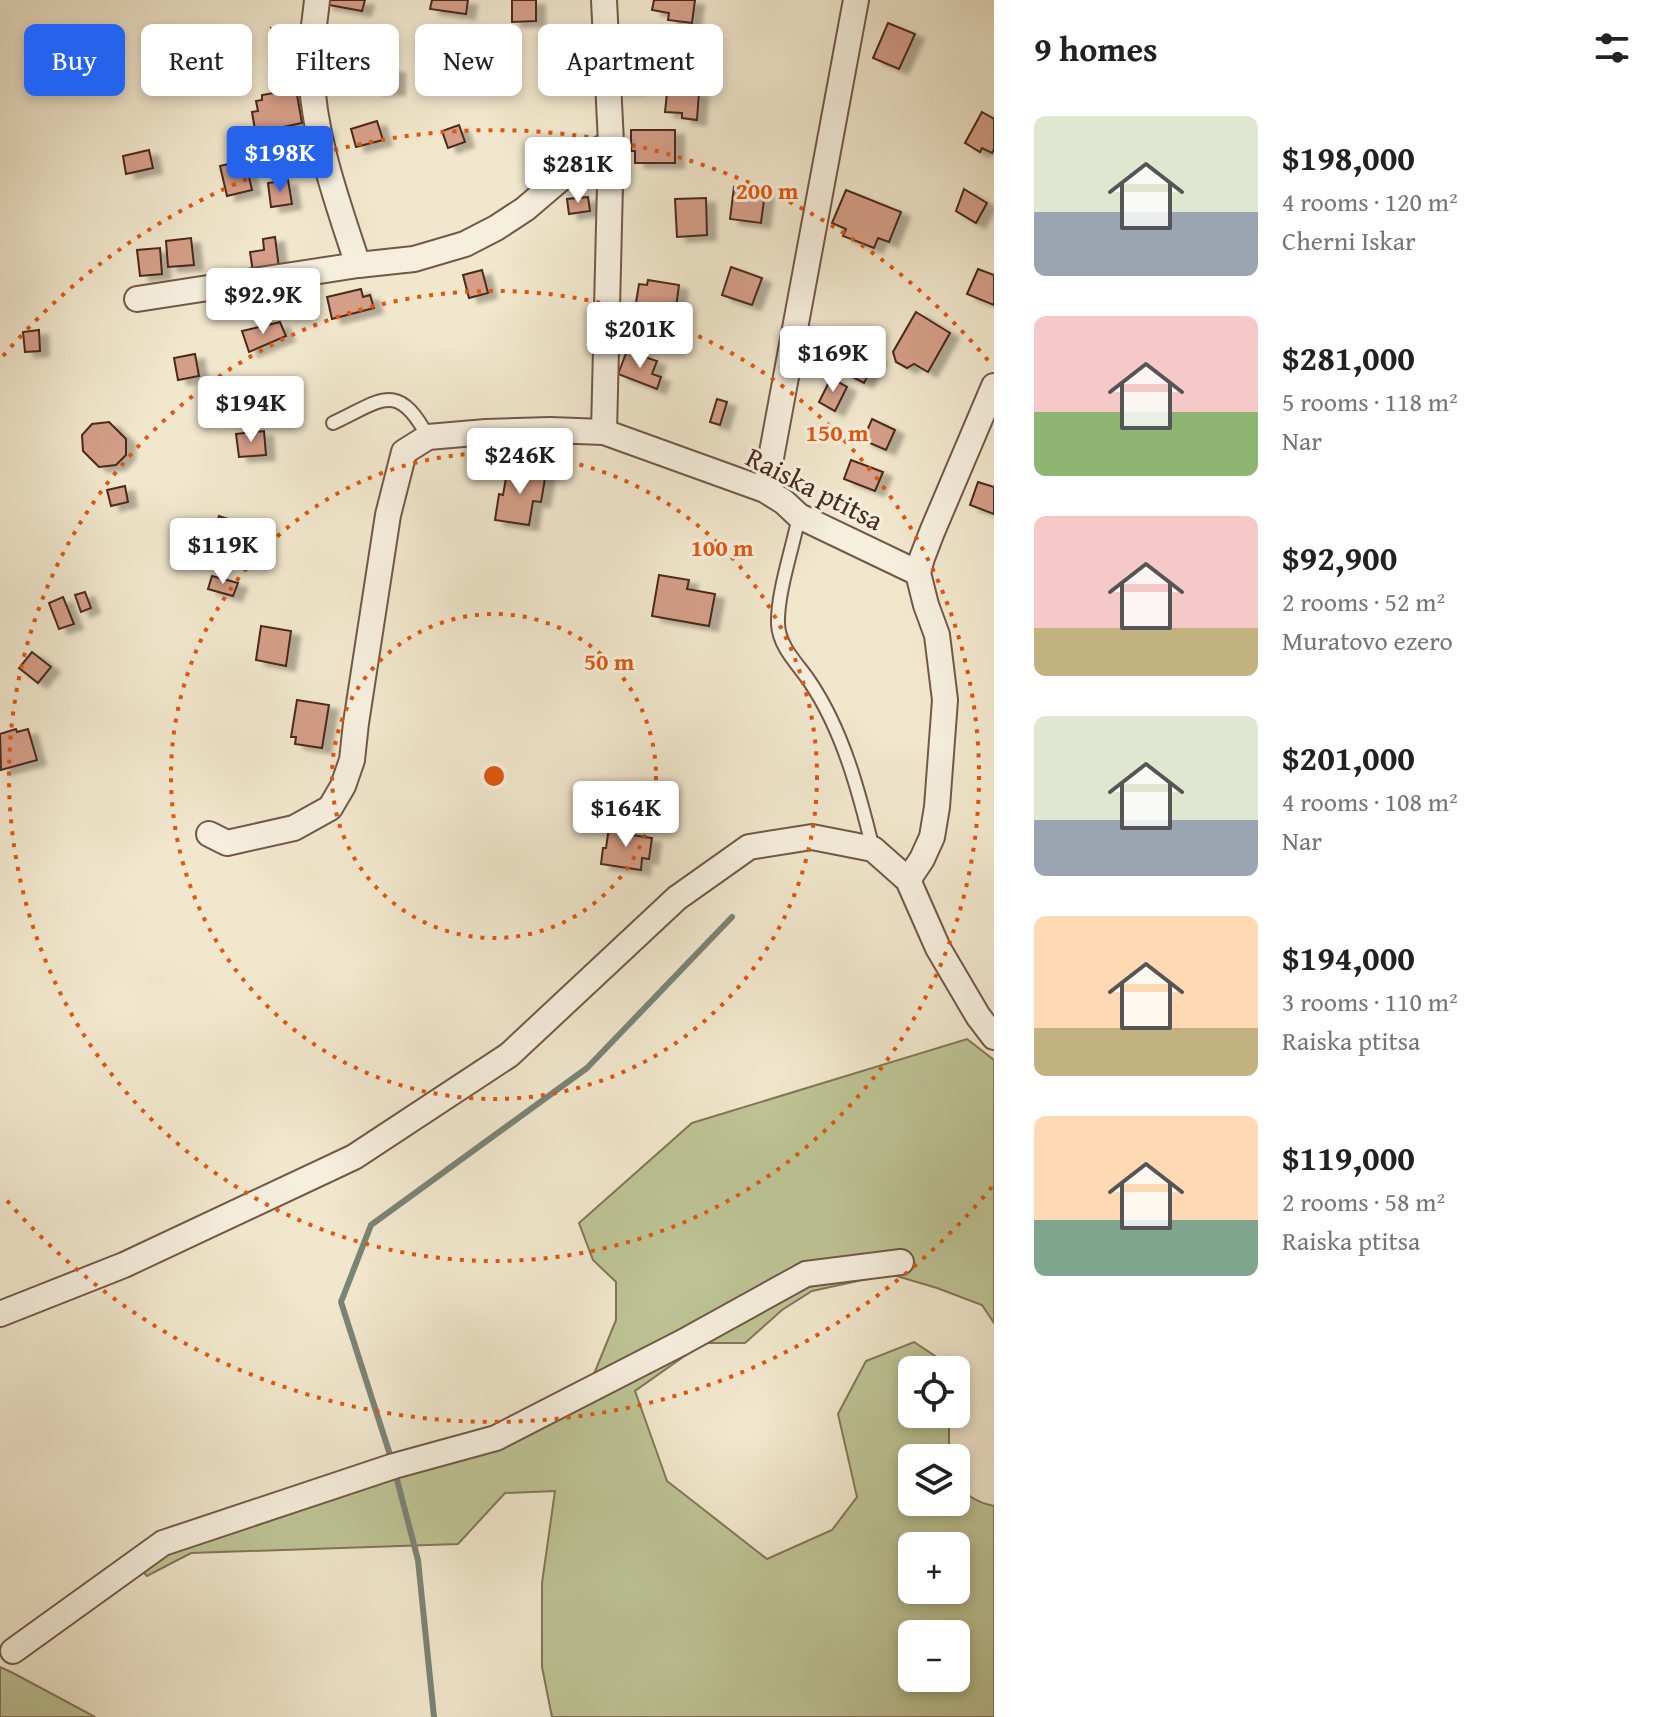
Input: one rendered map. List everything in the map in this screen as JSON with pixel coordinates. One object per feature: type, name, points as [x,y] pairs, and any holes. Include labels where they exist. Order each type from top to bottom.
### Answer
[{"type":"street","points":[[317,0],[310,65],[314,111],[326,168],[358,265]]},
{"type":"street","points":[[604,0],[611,143],[604,432]]},
{"type":"street","points":[[765,490],[856,0]]},
{"type":"street","points":[[137,299],[414,259],[465,244],[525,209],[586,157],[611,143]]},
{"type":"street","points":[[908,880],[932,837],[945,700],[937,635],[918,573],[932,532],[994,386]]},
{"type":"street","name":"Raiska ptitsa","points":[[428,437],[537,430],[604,432],[765,490],[799,516],[918,573]]},
{"type":"street","points":[[209,834],[227,843],[294,828],[330,808],[343,786],[352,760],[388,515],[404,452],[428,437]]},
{"type":"street","points":[[0,1314],[124,1265],[354,1157],[509,1055],[677,898],[749,847],[812,837],[873,849],[908,880],[938,948],[978,1016],[994,1036]]},
{"type":"street","points":[[13,1651],[163,1543],[394,1466],[496,1438],[683,1342],[806,1274],[901,1262]]},
{"type":"lane","points":[[333,423],[384,400],[396,399],[418,417],[428,437]]},
{"type":"lane","points":[[799,516],[779,602],[780,638],[824,703],[833,722],[873,849]]},
{"type":"green space","points":[[967,1039],[994,1060],[994,1323],[982,1305],[890,1274],[812,1291],[782,1310],[745,1343],[703,1343],[635,1391],[667,1481],[767,1559],[832,1530],[857,1497],[838,1414],[866,1361],[914,1342],[935,1356],[898,1356],[898,1428],[949,1428],[949,1444],[898,1444],[898,1516],[970,1516],[970,1496],[994,1506],[994,1717],[552,1717],[542,1667],[542,1583],[555,1491],[505,1493],[458,1544],[191,1553],[147,1576],[138,1567],[182,1537],[542,1409],[594,1374],[616,1320],[616,1282],[593,1260],[579,1223],[692,1123]]},
{"type":"green space","points":[[0,1667],[13,1673],[95,1717],[0,1717]]},
{"type":"building","points":[[325,0],[365,0],[362,11],[324,4]]},
{"type":"building","points":[[432,0],[468,0],[466,14],[430,9]]},
{"type":"building","points":[[512,0],[536,0],[536,21],[512,22]]},
{"type":"building","points":[[654,0],[695,0],[692,23],[668,20],[669,13],[652,10]]},
{"type":"building","points":[[888,23],[915,34],[899,69],[873,58]]},
{"type":"building","points":[[262,95],[297,96],[302,123],[255,130],[252,112],[258,111],[256,101],[262,100]]},
{"type":"building","points":[[667,96],[699,96],[697,120],[682,118],[682,113],[665,112]]},
{"type":"building","points":[[982,112],[994,119],[992,153],[982,148],[980,152],[965,143]]},
{"type":"building","points":[[377,121],[383,140],[356,147],[351,129]]},
{"type":"building","points":[[459,125],[465,142],[448,148],[442,131]]},
{"type":"building","points":[[631,130],[675,130],[675,163],[635,163],[635,151],[631,151]]},
{"type":"building","points":[[149,150],[153,168],[126,174],[123,156]]},
{"type":"building","points":[[245,160],[252,190],[227,196],[220,166]]},
{"type":"building","points":[[288,180],[292,204],[271,207],[268,183]]},
{"type":"building","points":[[734,187],[765,192],[761,223],[730,219]]},
{"type":"building","points":[[964,189],[987,203],[976,223],[956,211]]},
{"type":"building","points":[[846,190],[901,212],[889,242],[878,238],[874,248],[843,236],[846,229],[832,223]]},
{"type":"building","points":[[588,197],[590,211],[569,214],[567,199]]},
{"type":"building","points":[[706,198],[707,235],[677,237],[675,199]]},
{"type":"building","points":[[275,237],[279,268],[253,272],[250,252],[264,250],[263,239]]},
{"type":"building","points":[[191,238],[194,265],[168,267],[166,241]]},
{"type":"building","points":[[160,248],[162,274],[140,276],[137,250]]},
{"type":"building","points":[[731,267],[762,278],[752,305],[722,295]]},
{"type":"building","points":[[978,269],[994,275],[994,305],[967,294]]},
{"type":"building","points":[[482,270],[488,293],[469,298],[463,275]]},
{"type":"building","points":[[648,280],[679,285],[675,315],[635,309],[639,284],[647,285]]},
{"type":"building","points":[[361,289],[363,297],[370,295],[374,308],[332,319],[327,297]]},
{"type":"building","points":[[916,312],[950,333],[928,372],[914,364],[907,368],[896,362],[893,352]]},
{"type":"building","points":[[280,322],[286,336],[249,352],[242,331]]},
{"type":"building","points":[[39,330],[40,351],[25,352],[23,332]]},
{"type":"building","points":[[851,344],[877,358],[864,383],[837,369]]},
{"type":"building","points":[[627,351],[657,361],[652,374],[661,377],[657,389],[618,374]]},
{"type":"building","points":[[195,354],[199,376],[178,380],[174,358]]},
{"type":"building","points":[[831,378],[847,387],[835,411],[819,402]]},
{"type":"building","points":[[717,399],[727,402],[720,425],[710,422]]},
{"type":"building","points":[[872,419],[895,430],[886,450],[863,440]]},
{"type":"building","points":[[109,422],[126,439],[126,455],[116,465],[99,467],[83,451],[82,435],[92,424]]},
{"type":"building","points":[[264,431],[266,455],[239,457],[236,434]]},
{"type":"building","points":[[851,460],[883,472],[875,491],[844,479]]},
{"type":"building","points":[[508,467],[546,473],[541,502],[533,501],[529,525],[495,520]]},
{"type":"building","points":[[978,482],[994,487],[994,514],[970,505]]},
{"type":"building","points":[[125,486],[128,502],[111,506],[107,490]]},
{"type":"building","points":[[219,516],[240,523],[231,547],[211,540]]},
{"type":"building","points":[[659,575],[689,580],[687,589],[715,594],[709,626],[652,616]]},
{"type":"building","points":[[212,576],[238,583],[233,596],[208,589]]},
{"type":"building","points":[[85,592],[91,608],[81,612],[75,595]]},
{"type":"building","points":[[63,597],[74,624],[59,629],[49,603]]},
{"type":"building","points":[[261,626],[291,631],[286,666],[256,660]]},
{"type":"building","points":[[32,652],[51,667],[38,683],[19,668]]},
{"type":"building","points":[[297,700],[329,705],[322,748],[295,744],[296,737],[291,737]]},
{"type":"building","points":[[16,729],[17,732],[28,729],[37,760],[1,770],[0,734]]},
{"type":"building","points":[[609,827],[631,830],[631,835],[652,838],[649,859],[642,858],[641,870],[601,864]]},
{"type":"waterway","points":[[392,1461],[341,1302],[371,1225],[587,1068],[732,917]]},
{"type":"waterway","points":[[395,1472],[418,1560],[434,1717]]}]
